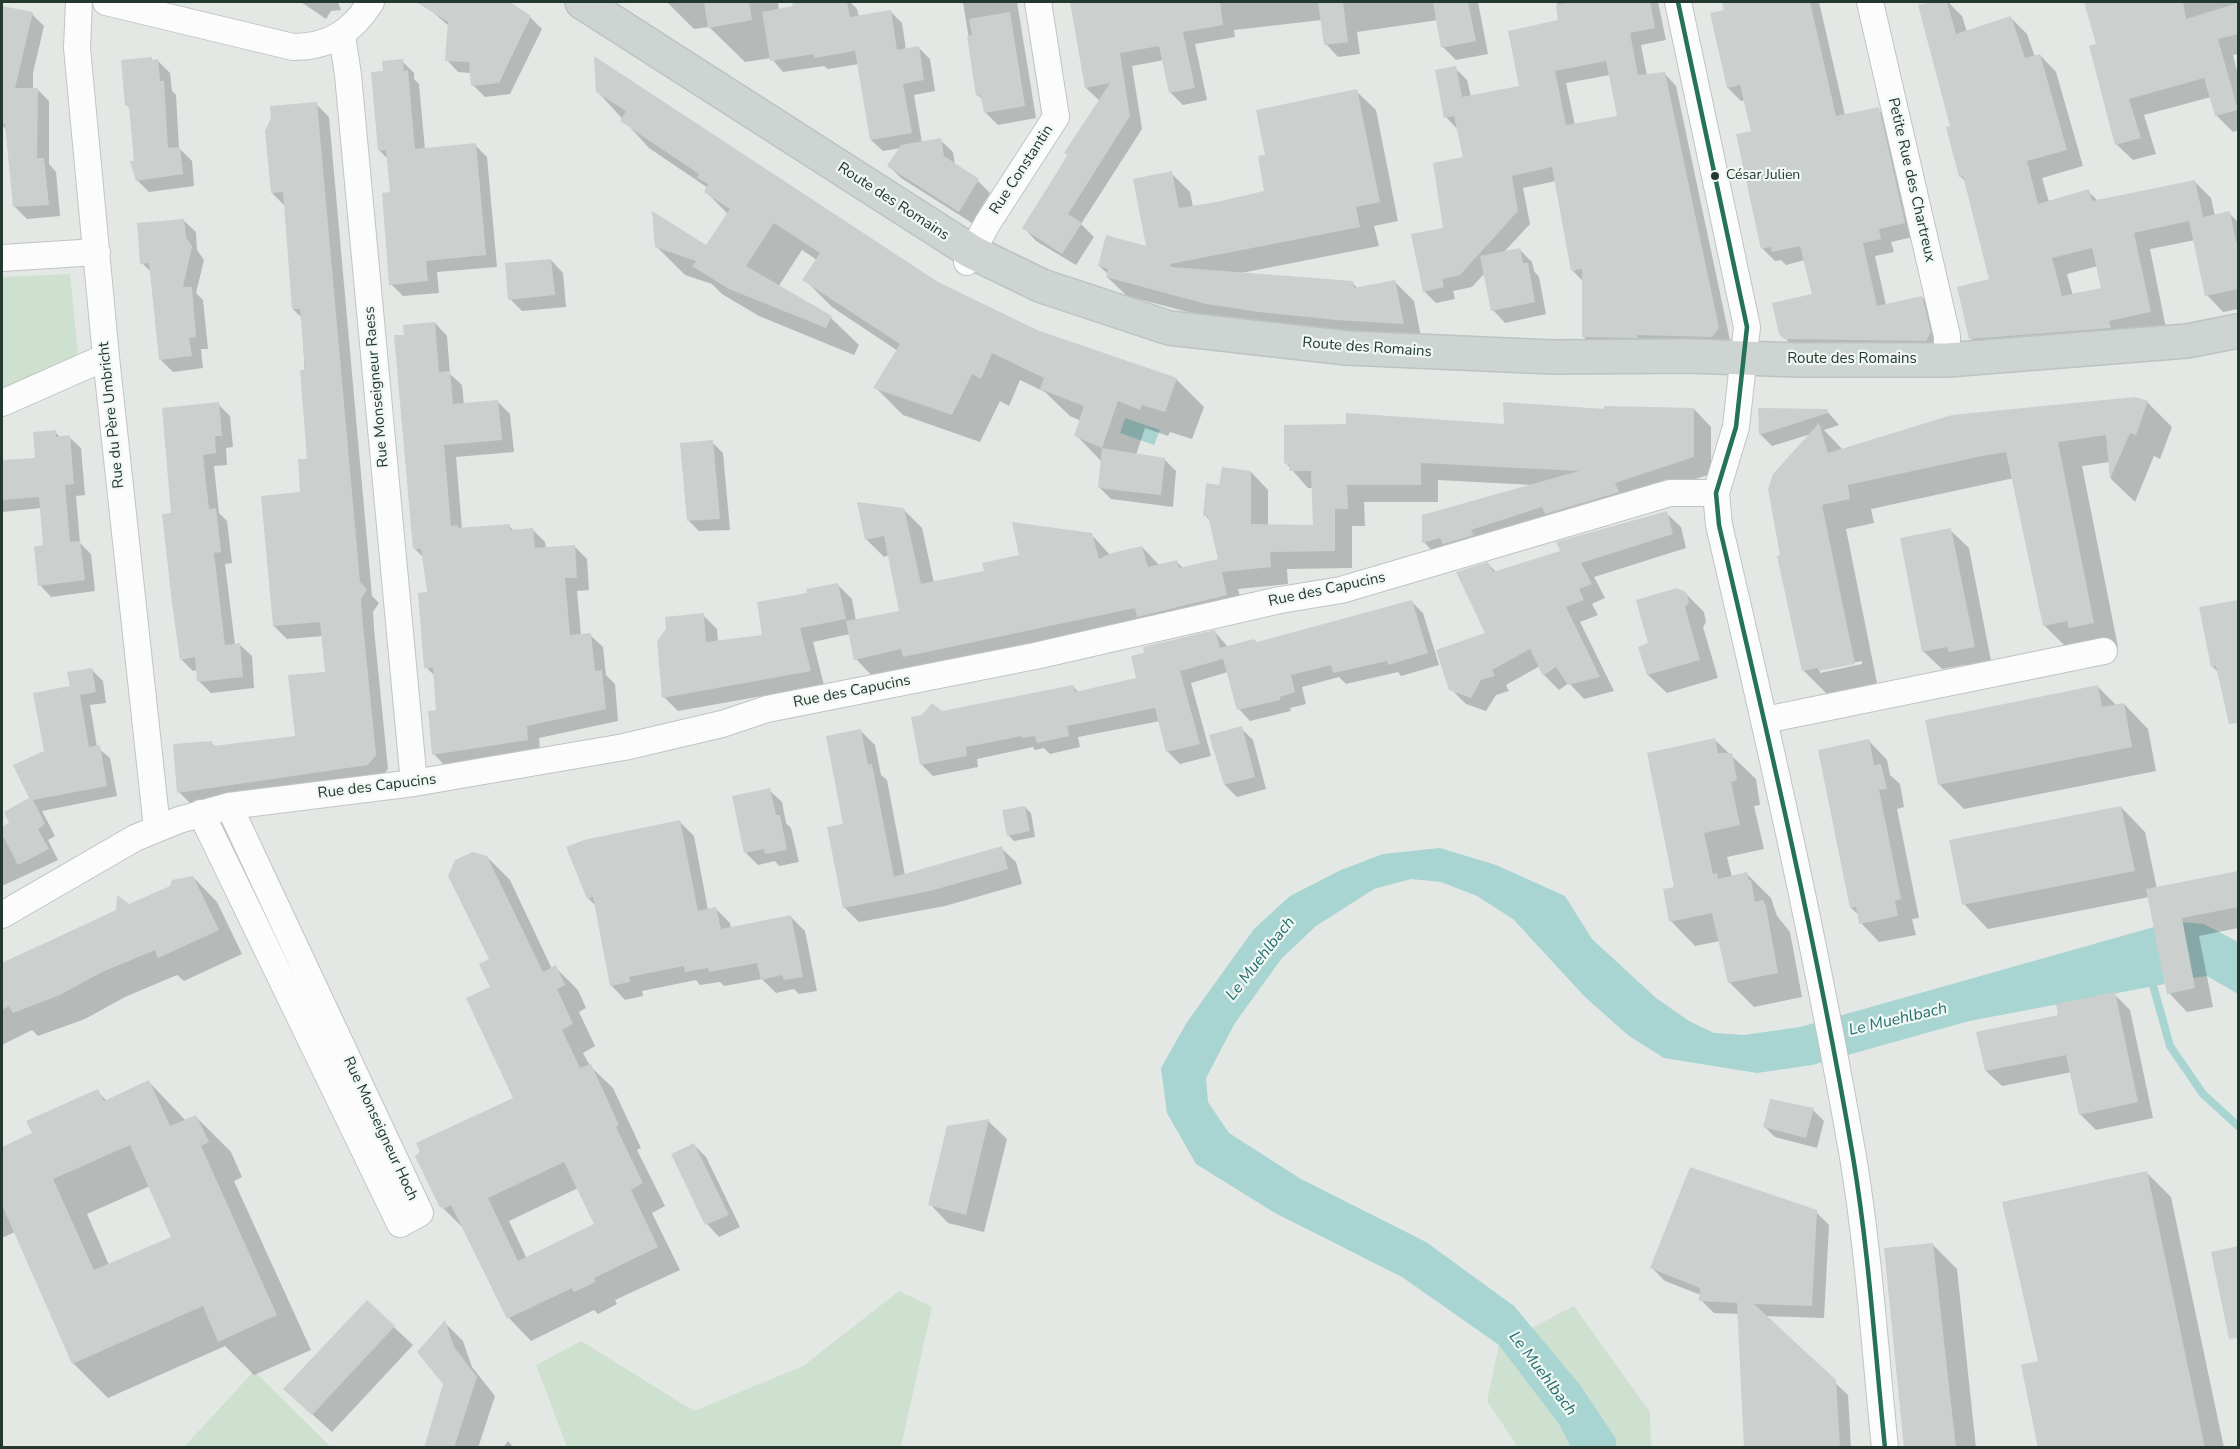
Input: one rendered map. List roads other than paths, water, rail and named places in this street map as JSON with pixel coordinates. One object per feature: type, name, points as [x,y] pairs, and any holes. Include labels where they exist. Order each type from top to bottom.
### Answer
[{"type":"main road","name":"Route des Romains","points":[[582,2],[969,257],[1098,306],[1169,328],[1347,348],[1552,357],[1947,360],[2187,341],[2238,331]]},
{"type":"street","name":"Rue du Père Umbricht","points":[[79,2],[77,48],[106,357],[157,828]]},
{"type":"street","points":[[106,2],[293,47],[314,47],[342,35],[363,14],[371,2]]},
{"type":"street","name":"Rue Constantin","points":[[969,257],[1056,117],[1038,2]]},
{"type":"street","points":[[1678,2],[1747,327],[1736,427],[1716,492],[1719,525],[1765,720],[1837,1068],[1857,1188],[1885,1448]]},
{"type":"street","name":"Petite Rue des Chartreux","points":[[1870,2],[1947,336],[1947,360]]},
{"type":"street","name":"Rue Monseigneur Raess","points":[[342,35],[348,75],[414,783]]},
{"type":"street","points":[[2,258],[97,252]]},
{"type":"street","points":[[2,403],[106,357]]},
{"type":"street","name":"Rue des Capucins","points":[[2,915],[157,828],[229,806],[414,783],[624,747],[722,724],[767,709],[1035,656],[1280,600],[1341,590],[1383,580],[1670,493],[1716,492]]},
{"type":"street","points":[[1765,720],[2104,651]]},
{"type":"street","name":"Rue Monseigneur Hoch","points":[[201,813],[400,1224],[420,1213],[229,806]]},
{"type":"water","points":[[1125,418],[1160,430],[1154,445],[1120,433]]},
{"type":"water","name":"Le Muehlbach","points":[[1440,848],[1496,865],[1565,896],[1592,939],[1656,998],[1689,1021],[1714,1033],[1744,1035],[1800,1027],[2154,927],[2165,984],[1969,1021],[1812,1065],[1757,1073],[1664,1058],[1629,1036],[1585,997],[1513,919],[1477,896],[1441,882],[1411,879],[1374,889],[1316,926],[1282,958],[1235,1023],[1206,1078],[1208,1102],[1229,1133],[1301,1179],[1426,1242],[1514,1306],[1580,1385],[1616,1439],[1616,1447],[1571,1447],[1559,1424],[1499,1345],[1402,1277],[1275,1213],[1196,1164],[1167,1113],[1161,1068],[1187,1022],[1254,929],[1290,896],[1341,870],[1383,854]]},
{"type":"water","points":[[2182,922],[2204,924],[2238,942],[2238,994],[2207,976],[2193,978]]},
{"type":"waterway","points":[[2151,978],[2170,1046],[2203,1094],[2238,1126]]},
{"type":"place","name":"César Julien","points":[[1715,176]]}]
